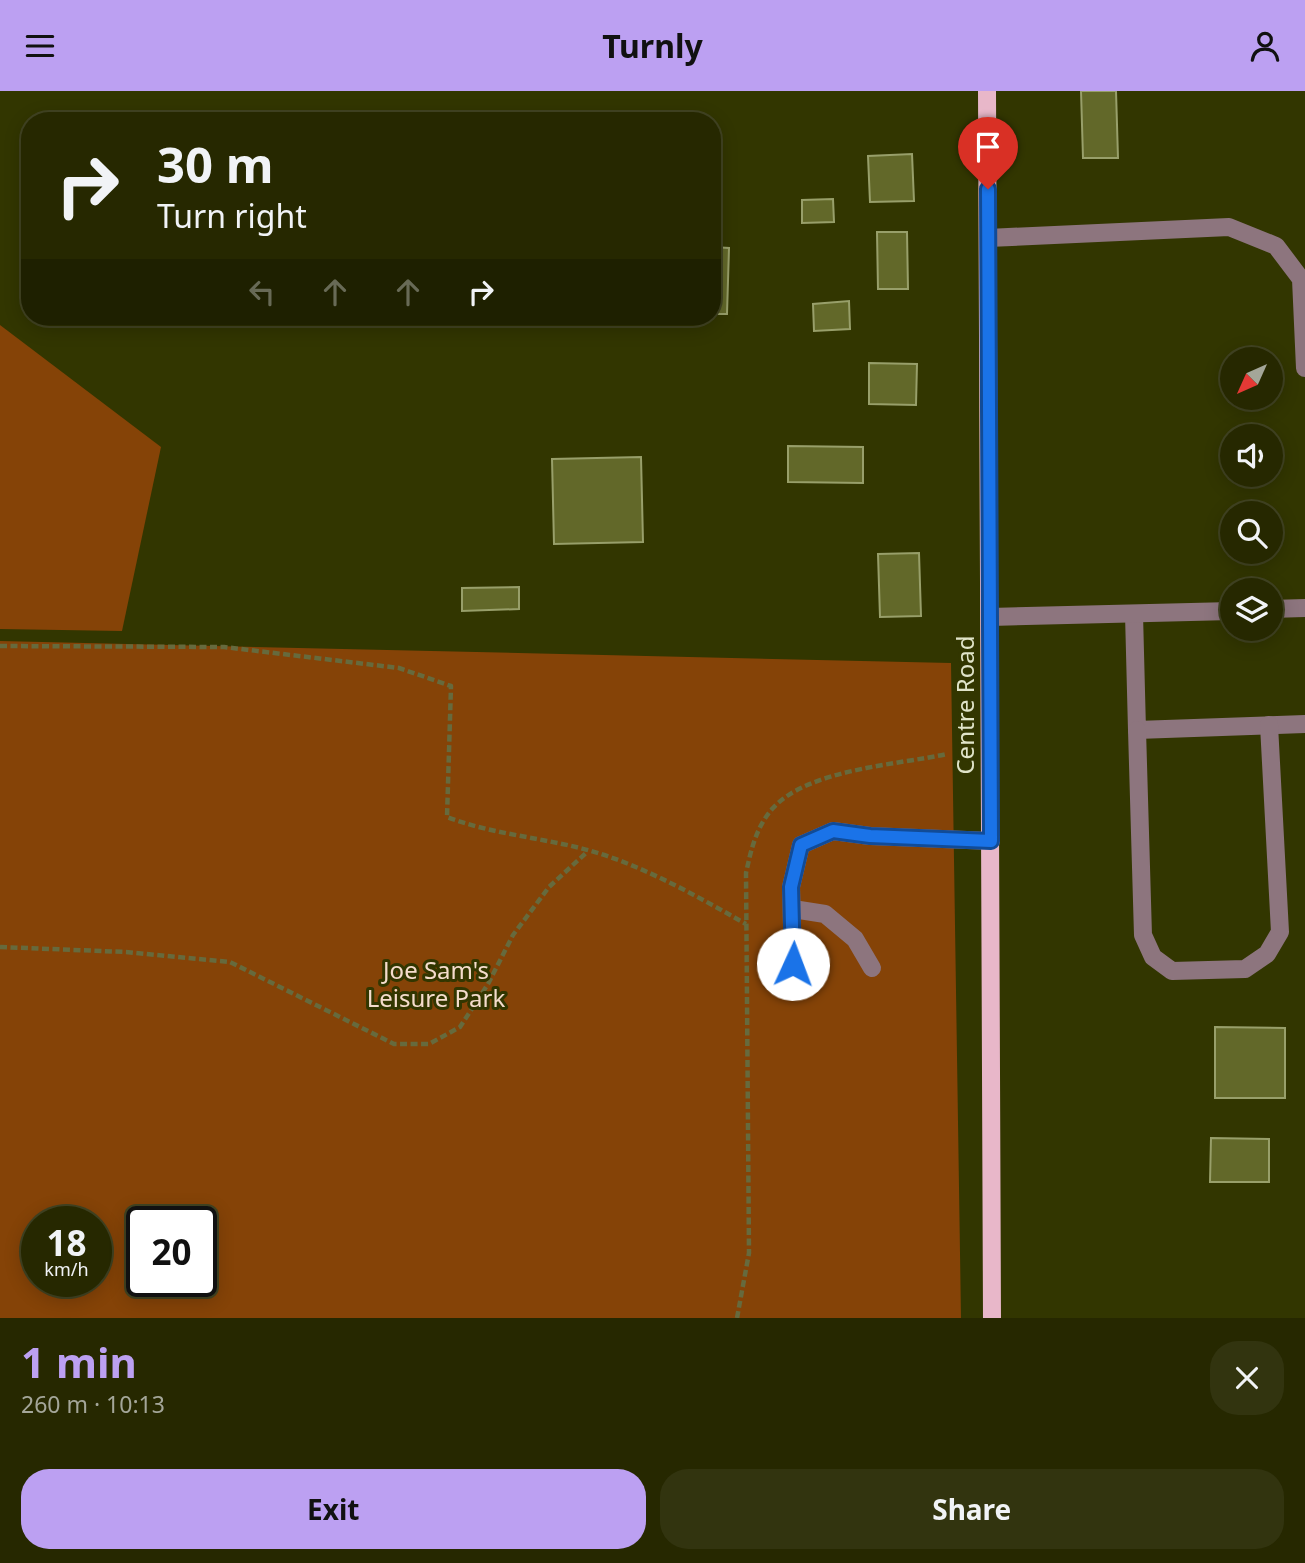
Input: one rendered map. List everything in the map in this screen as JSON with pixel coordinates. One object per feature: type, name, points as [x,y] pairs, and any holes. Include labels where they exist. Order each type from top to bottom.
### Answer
[{"type":"main road","name":"Centre Road","points":[[987,91],[992,1318]]},
{"type":"lane","points":[[988,238],[1229,227],[1276,246],[1301,279],[1305,368]]},
{"type":"lane","points":[[1283,609],[1305,608]]},
{"type":"lane","points":[[990,617],[1220,611]]},
{"type":"lane","points":[[1134,614],[1143,935],[1153,957],[1172,971],[1245,969],[1267,954],[1279,932],[1269,725]]},
{"type":"lane","points":[[1137,730],[1305,724]]},
{"type":"lane","points":[[793,964],[791,887],[801,845],[833,831],[870,836],[991,841]]},
{"type":"lane","points":[[793,909],[825,914],[855,939],[872,968]]},
{"type":"path","points":[[0,646],[224,647],[400,668],[452,686],[447,817],[476,828],[608,856],[686,890],[746,924]]},
{"type":"path","points":[[737,1318],[749,1253],[746,873],[753,840],[773,808],[810,783],[947,754]]},
{"type":"path","points":[[0,947],[126,952],[230,962],[394,1044],[429,1044],[460,1027],[488,983],[513,935],[549,887],[588,852]]},
{"type":"green space","points":[[0,325],[161,447],[122,631],[0,629]]},
{"type":"green space","name":"Joe Sam's Leisure Park","points":[[0,641],[951,663],[961,1318],[0,1318]]},
{"type":"building","points":[[1081,91],[1116,91],[1118,158],[1083,158]]},
{"type":"building","points":[[912,154],[914,201],[870,202],[868,156]]},
{"type":"building","points":[[833,199],[834,222],[802,223],[802,200]]},
{"type":"building","points":[[877,232],[907,232],[908,289],[878,289]]},
{"type":"building","points":[[721,248],[729,248],[727,314],[721,314]]},
{"type":"building","points":[[849,301],[850,329],[814,331],[813,304]]},
{"type":"building","points":[[869,363],[917,364],[916,405],[869,404]]},
{"type":"building","points":[[788,446],[863,447],[863,483],[788,482]]},
{"type":"building","points":[[641,457],[643,542],[554,544],[552,459]]},
{"type":"building","points":[[919,553],[921,616],[880,617],[878,554]]},
{"type":"building","points":[[519,587],[519,609],[462,611],[462,588]]},
{"type":"building","points":[[1215,1027],[1285,1028],[1285,1098],[1215,1098]]},
{"type":"building","points":[[1211,1138],[1269,1139],[1269,1182],[1210,1182]]},
{"type":"route","points":[[793,964],[791,887],[801,845],[833,831],[870,836],[991,841],[988,189]]}]
